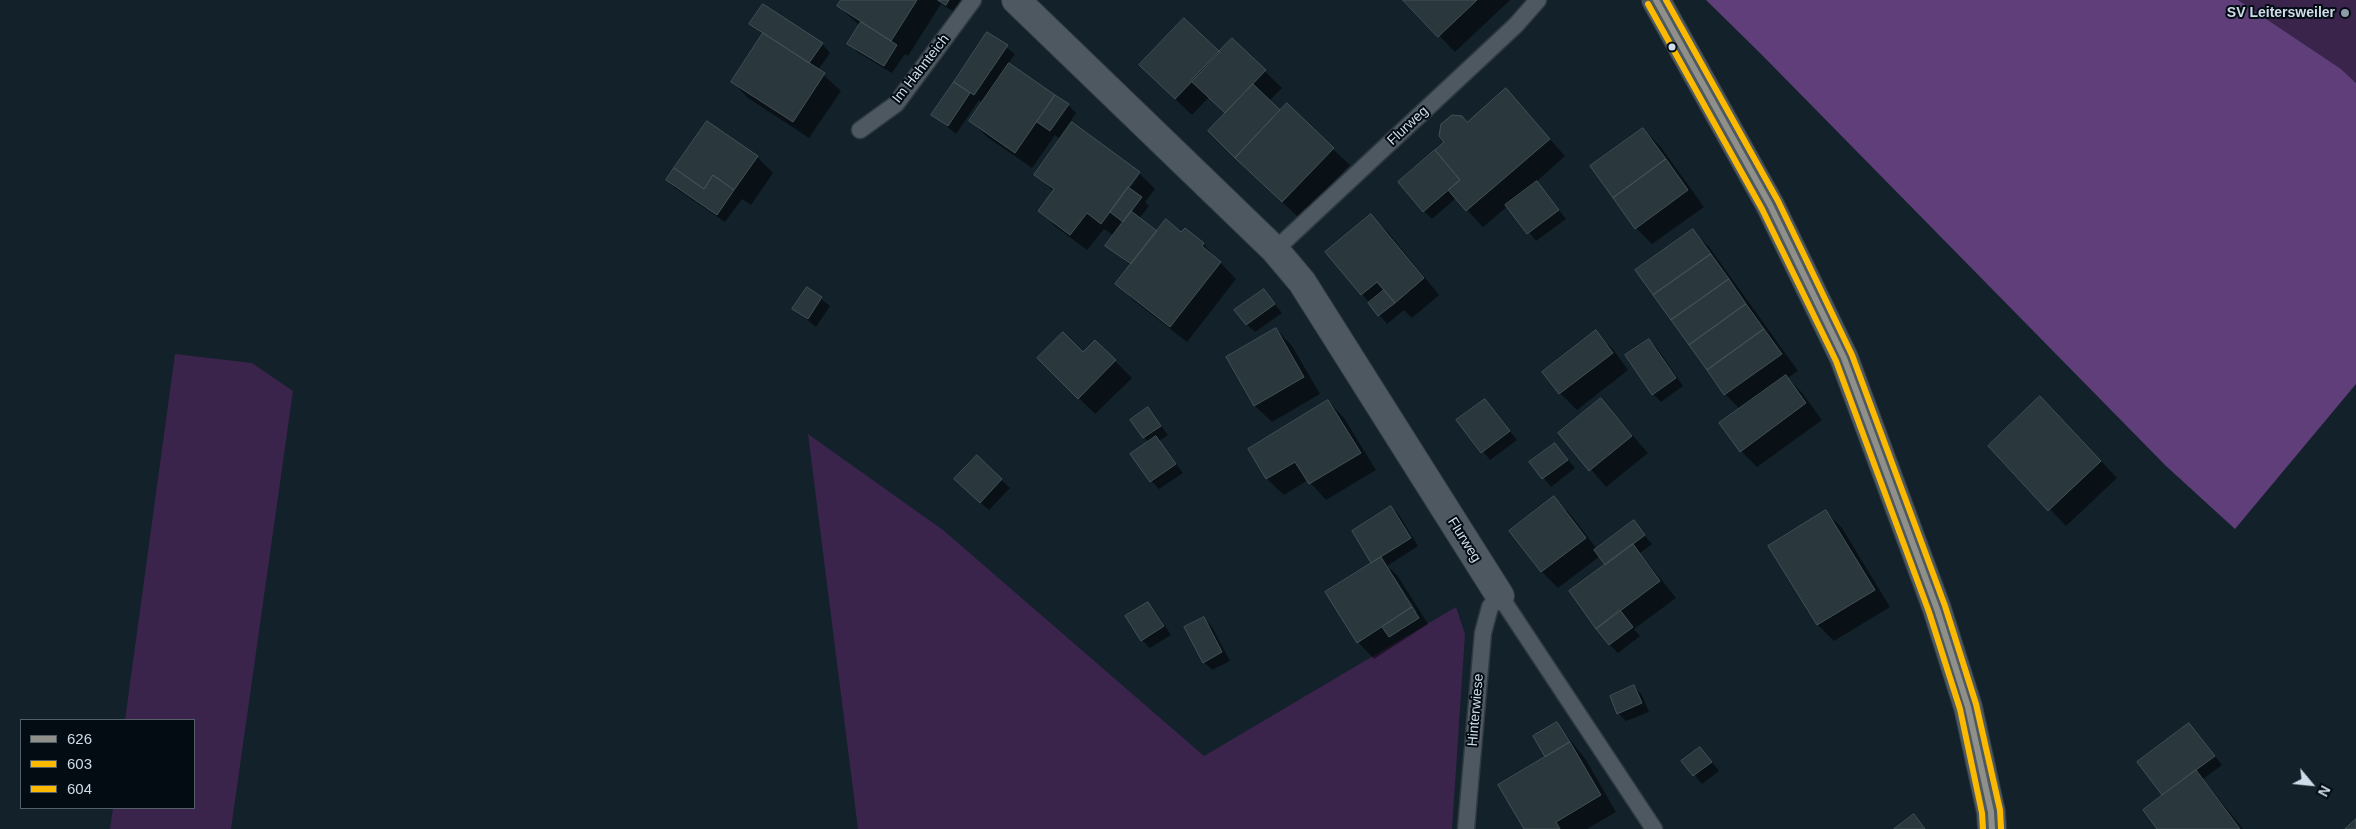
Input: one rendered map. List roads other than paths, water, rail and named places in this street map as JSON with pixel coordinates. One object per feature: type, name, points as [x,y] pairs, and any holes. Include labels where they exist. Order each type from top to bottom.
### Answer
[{"type":"main road","name":"Flurweg","points":[[1016,0],[1276,250],[1302,282],[1500,596]]},
{"type":"main road","points":[[1656,0],[1770,206],[1844,358],[1937,609],[1968,707],[1991,812],[1992,829]]},
{"type":"lane","name":"Im Hahnteich","points":[[860,130],[896,104],[973,0]]},
{"type":"lane","name":"Flurweg","points":[[1276,250],[1516,25],[1538,0]]},
{"type":"lane","name":"Flurweg","points":[[1500,596],[1654,829]]},
{"type":"lane","name":"Hinterwiese","points":[[1466,829],[1483,633],[1490,607],[1500,596]]},
{"type":"place","name":"SV Leitersweiler","points":[[2345,13]]}]
